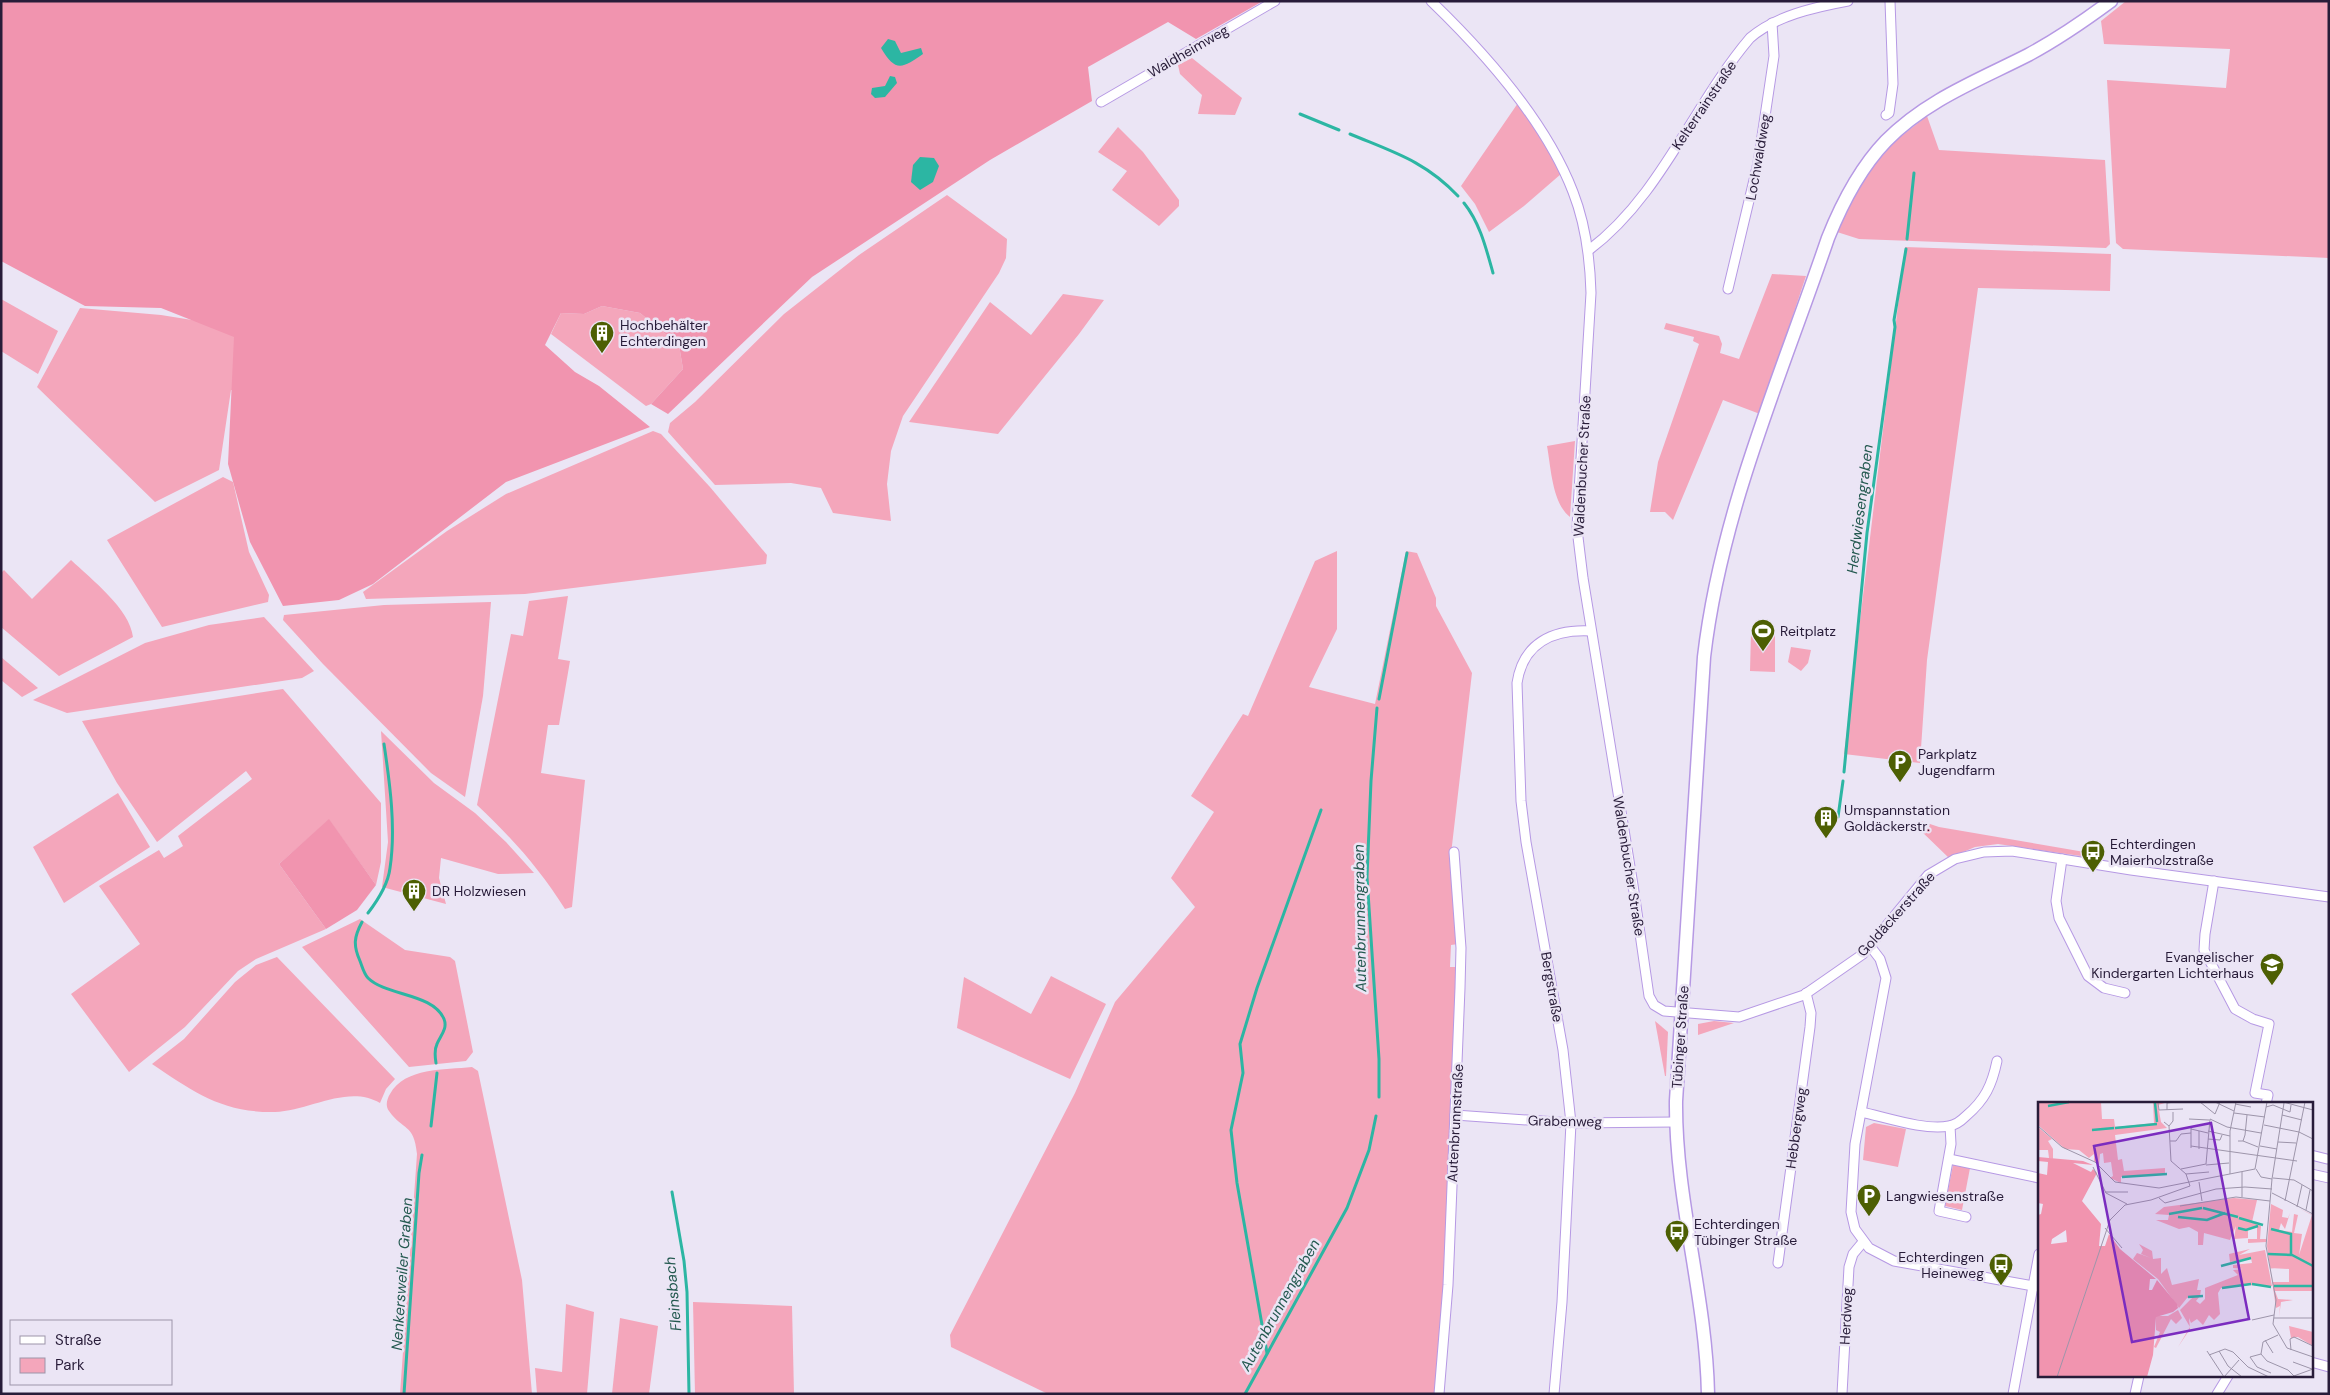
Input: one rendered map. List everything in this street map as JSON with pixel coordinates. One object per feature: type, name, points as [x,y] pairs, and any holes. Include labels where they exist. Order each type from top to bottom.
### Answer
[{"type":"main road","name":"Tübinger Straße","points":[[1708,1394],[1704,1338],[1679,1169],[1676,1122],[1702,678],[1711,600],[1731,517],[1828,238],[1856,181],[1887,141],[1923,110],[2057,39],[2111,1]]},
{"type":"street","name":"Waldheimweg","points":[[1101,102],[1275,1]]},
{"type":"street","name":"Waldenbucher Straße","points":[[1431,1],[1504,81],[1554,152],[1573,192],[1589,250],[1591,293],[1577,529],[1591,631],[1633,885],[1649,996],[1658,1009],[1681,1012]]},
{"type":"street","name":"Kelterrainstraße","points":[[1589,250],[1600,242],[1638,201],[1741,49],[1760,29],[1772,23],[1848,1]]},
{"type":"street","points":[[1886,115],[1889,114],[1893,84],[1890,1]]},
{"type":"street","name":"Lochwaldweg","points":[[1728,289],[1758,163],[1774,56],[1772,23]]},
{"type":"street","name":"Bergstraße","points":[[1554,1394],[1563,1293],[1571,1123],[1563,1050],[1525,834],[1520,772],[1517,683],[1520,666],[1524,657],[1535,646],[1571,630],[1591,631]]},
{"type":"street","name":"Goldäckerstraße","points":[[1681,1012],[1739,1017],[1773,1007],[1806,993],[1853,961],[1870,946],[1919,884],[1946,863],[1984,852],[1999,850],[2329,897]]},
{"type":"street","name":"Autenbrunnstraße","points":[[1439,1394],[1446,1322],[1460,948],[1454,852]]},
{"type":"street","points":[[2062,859],[2056,901],[2059,918],[2088,976],[2104,988],[2125,993]]},
{"type":"street","points":[[2214,881],[2204,950],[2235,1009],[2253,1019],[2269,1024],[2255,1093],[2268,1095],[2266,1102]]},
{"type":"street","points":[[1870,946],[1880,959],[1886,978],[1854,1156],[1852,1212],[1855,1229],[1863,1242],[1876,1254],[1894,1261],[2036,1286]]},
{"type":"street","name":"Hebbergweg","points":[[1778,1263],[1810,1027],[1811,1013],[1806,993]]},
{"type":"street","points":[[1861,1112],[1931,1126],[1957,1124],[1985,1098],[1993,1082],[1997,1060]]},
{"type":"street","name":"Grabenweg","points":[[1455,1115],[1571,1123],[1676,1122]]},
{"type":"street","points":[[1950,1126],[1952,1144],[1938,1211],[1966,1217]]},
{"type":"street","points":[[2312,1156],[2327,1158]]},
{"type":"street","points":[[1949,1159],[2038,1178]]},
{"type":"street","points":[[2312,1174],[2329,1178]]},
{"type":"street","name":"Herdweg","points":[[1842,1394],[1849,1267],[1854,1254],[1863,1242]]},
{"type":"street","points":[[2012,1394],[2036,1286],[2038,1265]]},
{"type":"street","points":[[2312,1362],[2329,1367]]},
{"type":"street","points":[[2135,1394],[2139,1378]]},
{"type":"street","points":[[2217,1394],[2227,1378]]},
{"type":"green space","points":[[2126,1],[2329,1],[2329,258],[2123,249],[2116,243],[2107,80],[2226,88],[2230,49],[2104,44],[2101,21]]},
{"type":"green space","points":[[1192,58],[1242,98],[1235,115],[1198,114],[1202,95],[1180,74],[1178,65]]},
{"type":"green space","points":[[1518,103],[1544,142],[1561,174],[1524,206],[1489,232],[1475,204],[1461,186]]},
{"type":"green space","points":[[1927,116],[1939,150],[2105,160],[2110,244],[2106,248],[1859,239],[1837,232],[1865,176],[1895,141]]},
{"type":"green space","points":[[1118,127],[1143,152],[1179,200],[1179,206],[1159,226],[1112,190],[1127,171],[1098,152]]},
{"type":"green space","points":[[947,195],[1007,239],[1006,258],[999,273],[903,416],[891,451],[887,484],[891,521],[833,513],[821,488],[791,483],[715,485],[668,432],[670,423],[695,402],[784,314],[859,255]]},
{"type":"green space","points":[[1905,247],[2111,254],[2110,291],[1978,288],[1927,660],[1920,763],[1844,754]]},
{"type":"green space","points":[[1772,274],[1806,276],[1760,414],[1723,400],[1673,520],[1665,512],[1650,512],[1658,462],[1699,344],[1693,341],[1694,337],[1664,329],[1666,323],[1719,336],[1722,344],[1720,353],[1739,359]]},
{"type":"green space","points":[[1063,294],[1104,300],[998,434],[909,422],[990,302],[1031,335]]},
{"type":"green space","points":[[1,299],[58,331],[38,374],[1,351]]},
{"type":"green space","points":[[602,306],[640,313],[679,345],[683,369],[651,404],[646,406],[551,334],[561,313],[584,314]]},
{"type":"green space","points":[[80,308],[161,315],[248,329],[238,391],[231,390],[219,470],[155,502],[37,387]]},
{"type":"green space","points":[[653,431],[661,434],[710,487],[767,555],[766,564],[525,594],[366,599],[363,592],[447,531],[506,494]]},
{"type":"green space","points":[[1575,441],[1570,517],[1559,503],[1556,494],[1547,446]]},
{"type":"green space","points":[[223,477],[233,482],[249,552],[269,595],[268,602],[162,627],[107,540]]},
{"type":"green space","points":[[1337,551],[1337,629],[1309,687],[1375,704],[1406,551],[1417,553],[1436,598],[1436,606],[1472,673],[1451,854],[1458,944],[1451,945],[1450,967],[1458,967],[1445,1281],[1434,1394],[1048,1394],[951,1347],[950,1335],[1075,1093],[1115,1002],[1195,907],[1171,878],[1214,812],[1191,796],[1243,714],[1248,716],[1315,561]]},
{"type":"green space","points":[[71,560],[99,585],[117,605],[130,626],[133,637],[59,676],[1,627],[1,573],[4,570],[32,599]]},
{"type":"green space","points":[[568,596],[558,659],[570,661],[559,725],[548,725],[541,773],[585,780],[572,907],[565,909],[524,854],[477,805],[511,634],[523,636],[529,601]]},
{"type":"green space","points":[[491,602],[483,696],[465,797],[431,773],[323,664],[283,620],[284,615],[384,605]]},
{"type":"green space","points":[[264,617],[314,671],[302,678],[67,713],[33,700],[145,643],[209,625]]},
{"type":"green space","name":"Reitplatz","points":[[1751,633],[1775,634],[1775,672],[1750,671]]},
{"type":"green space","points":[[1791,647],[1811,650],[1808,663],[1801,671],[1788,662]]},
{"type":"green space","points":[[1,657],[38,688],[22,697],[1,680]]},
{"type":"green space","points":[[283,689],[381,803],[381,862],[376,885],[329,820],[279,864],[326,929],[256,959],[238,971],[185,1027],[129,1072],[71,994],[140,944],[99,886],[159,850],[164,858],[183,846],[178,836],[252,779],[246,771],[157,842],[117,783],[82,721]]},
{"type":"green space","points":[[381,731],[434,783],[475,813],[506,842],[534,873],[498,874],[441,858],[439,878],[446,904],[382,887],[388,842]]},
{"type":"green space","points":[[118,793],[150,847],[64,903],[33,847]]},
{"type":"green space","points":[[1918,820],[1939,827],[2102,855],[2102,859],[1998,844],[1975,847],[1949,858],[1919,829]]},
{"type":"green space","points":[[360,919],[405,950],[450,957],[455,961],[473,1052],[466,1061],[409,1067],[302,947]]},
{"type":"green space","points":[[277,957],[395,1079],[386,1089],[380,1103],[368,1098],[355,1096],[328,1100],[288,1111],[275,1112],[239,1109],[224,1105],[195,1092],[152,1064],[184,1039],[235,982],[256,965]]},
{"type":"green space","points":[[1051,976],[1106,1004],[1070,1079],[957,1028],[964,977],[1031,1014]]},
{"type":"green space","points":[[1655,1021],[1668,1032],[1666,1076],[1665,1076]]},
{"type":"green space","points":[[1714,1021],[1734,1023],[1698,1035],[1698,1024]]},
{"type":"green space","points":[[472,1067],[478,1071],[522,1280],[532,1394],[400,1394],[417,1154],[416,1144],[411,1132],[389,1111],[387,1100],[397,1085],[415,1074]]},
{"type":"green space","points":[[1874,1123],[1906,1129],[1898,1167],[1863,1160],[1866,1127]]},
{"type":"green space","points":[[1953,1165],[1970,1168],[1962,1210],[1945,1206]]},
{"type":"green space","points":[[693,1302],[792,1306],[794,1394],[695,1394]]},
{"type":"green space","points":[[566,1304],[594,1312],[587,1394],[537,1394],[535,1368],[562,1372]]},
{"type":"green space","points":[[620,1318],[658,1326],[649,1394],[612,1394]]},
{"type":"shaded area","points":[[1,1],[1263,1],[1196,39],[1168,22],[1088,67],[1092,101],[990,160],[812,277],[668,414],[651,404],[683,369],[679,345],[640,313],[602,306],[584,314],[561,313],[545,345],[575,372],[599,386],[650,427],[506,482],[373,584],[339,600],[283,606],[250,542],[228,464],[234,337],[161,308],[85,306],[1,261]]},
{"type":"shaded area","points":[[888,39],[895,41],[901,53],[921,48],[923,54],[910,63],[899,66],[886,56],[881,48]]},
{"type":"shaded area","points":[[890,76],[895,77],[897,83],[885,97],[875,98],[871,94],[872,88],[885,86]]},
{"type":"shaded area","points":[[920,157],[934,158],[939,166],[933,182],[920,190],[911,182],[913,165]]},
{"type":"shaded area","points":[[329,819],[376,885],[357,910],[326,929],[279,864]]},
{"type":"waterway","points":[[1300,114],[1339,130]]},
{"type":"waterway","points":[[1350,134],[1394,152],[1421,166],[1446,184],[1458,196]]},
{"type":"waterway","name":"Herdwiesengraben","points":[[1907,239],[1914,173]]},
{"type":"waterway","points":[[1464,203],[1478,227],[1493,273]]},
{"type":"waterway","name":"Herdwiesengraben","points":[[1844,772],[1867,533],[1895,327],[1894,320],[1906,249]]},
{"type":"waterway","name":"Autenbrunnengraben","points":[[1379,699],[1407,553]]},
{"type":"waterway","name":"Autenbrunnengraben","points":[[1377,708],[1371,781],[1367,877],[1379,1059],[1379,1097]]},
{"type":"waterway","name":"Nenkersweiler Graben","points":[[368,913],[385,886],[392,853],[392,806],[384,744]]},
{"type":"waterway","name":"Herdwiesengraben","points":[[1838,817],[1843,781]]},
{"type":"waterway","points":[[1267,1353],[1237,1183],[1231,1130],[1243,1073],[1240,1044],[1257,988],[1321,810]]},
{"type":"waterway","name":"Nenkersweiler Graben","points":[[362,922],[357,932],[355,946],[363,970],[368,978],[376,984],[430,1004],[444,1019],[444,1029],[435,1049],[436,1063]]},
{"type":"waterway","name":"Nenkersweiler Graben","points":[[431,1126],[437,1073]]},
{"type":"waterway","name":"Autenbrunnengraben","points":[[1245,1394],[1347,1208],[1369,1150],[1376,1116]]},
{"type":"waterway","name":"Nenkersweiler Graben","points":[[404,1394],[419,1173],[422,1155]]},
{"type":"waterway","name":"Fleinsbach","points":[[672,1192],[684,1261],[687,1292],[689,1394]]},
{"type":"place","name":"Hochbehälter Echterdingen","points":[[602,354]]},
{"type":"place","name":"Reitplatz","points":[[1763,652]]},
{"type":"place","name":"Parkplatz Jugendfarm","points":[[1900,783]]},
{"type":"place","name":"Umspannstation Goldäckerstr.","points":[[1826,839]]},
{"type":"place","name":"Echterdingen Maierholzstraße","points":[[2093,873]]},
{"type":"place","name":"DR Holzwiesen","points":[[414,912]]},
{"type":"place","name":"Evangelischer Kindergarten Lichterhaus","points":[[2272,986]]},
{"type":"place","name":"Langwiesenstraße","points":[[1869,1217]]},
{"type":"place","name":"Echterdingen Tübinger Straße","points":[[1677,1253]]},
{"type":"place","name":"Echterdingen Heineweg","points":[[2001,1286]]}]
